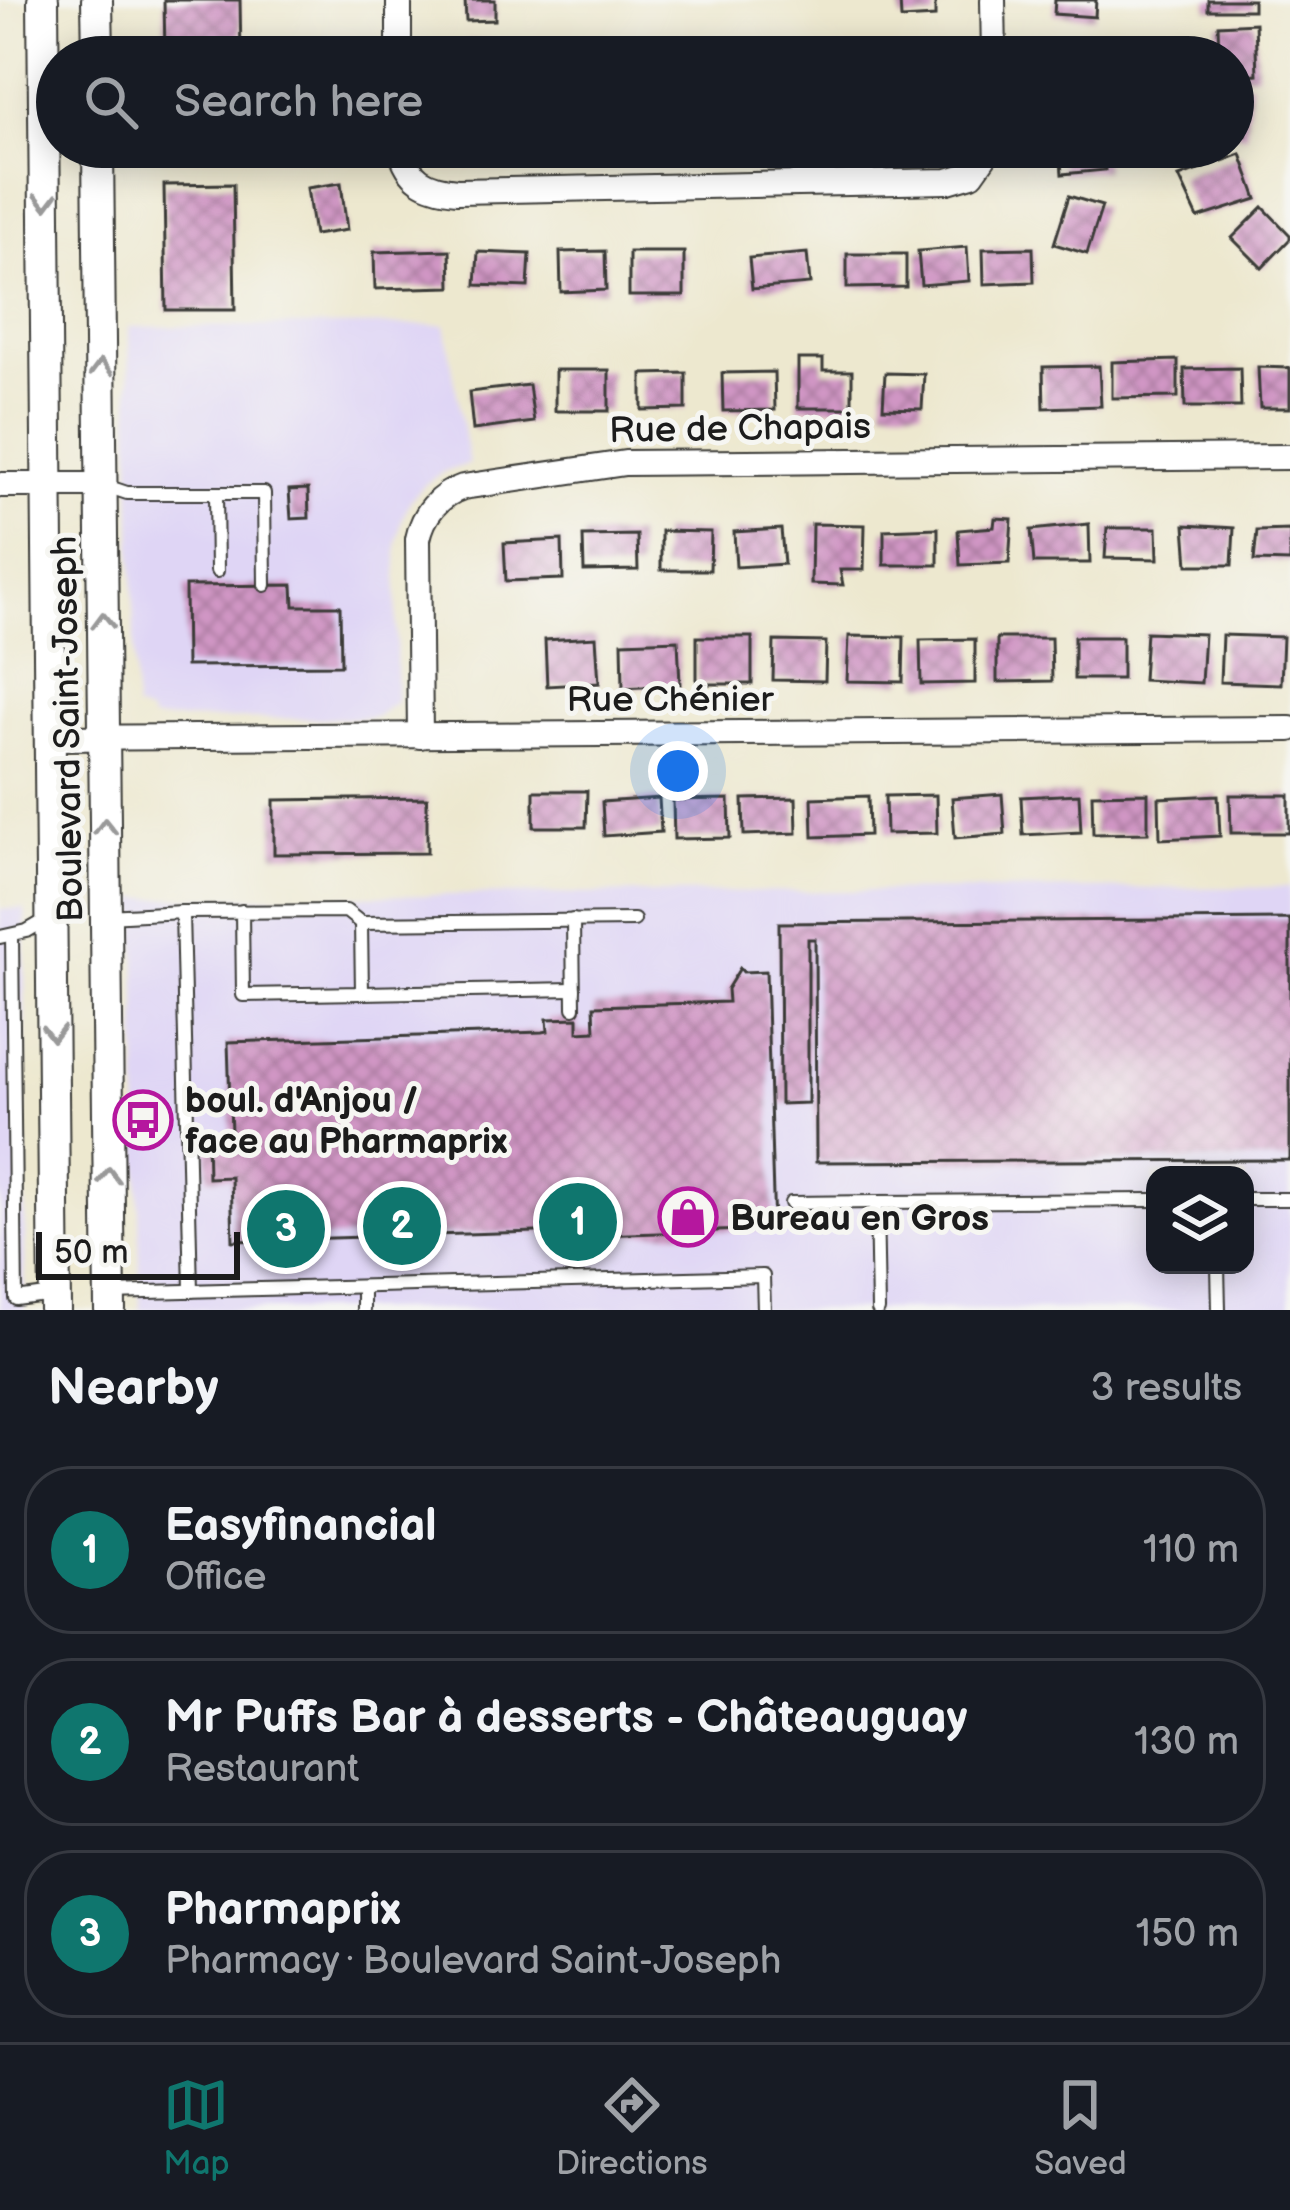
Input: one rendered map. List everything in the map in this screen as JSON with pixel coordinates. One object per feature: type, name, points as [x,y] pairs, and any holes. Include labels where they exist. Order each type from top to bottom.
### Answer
[{"type":"street","name":"Boulevard Saint-Joseph","points":[[43,0],[43,36]]},
{"type":"street","points":[[97,0],[98,36]]},
{"type":"street","points":[[398,0],[399,36]]},
{"type":"street","points":[[993,0],[994,36]]},
{"type":"street","name":"Boulevard Saint-Joseph","points":[[45,168],[55,1302]]},
{"type":"street","name":"Boulevard Saint-Joseph","points":[[98,168],[110,1301]]},
{"type":"street","points":[[407,168],[428,187],[457,190],[948,181],[972,174],[976,168]]},
{"type":"street","name":"Rue de Chapais","points":[[420,736],[418,539],[431,508],[463,487],[625,463],[1290,457]]},
{"type":"street","points":[[0,485],[102,485]]},
{"type":"street","name":"Rue Chénier","points":[[51,738],[1290,729]]},
{"type":"street","points":[[52,916],[107,916]]},
{"type":"street","points":[[55,1302],[110,1301]]},
{"type":"lane","points":[[102,485],[127,493],[264,493],[265,585]]},
{"type":"lane","points":[[216,494],[217,571]]},
{"type":"lane","points":[[107,916],[346,910],[361,923],[634,920]]},
{"type":"lane","points":[[242,911],[243,995],[574,989]]},
{"type":"lane","points":[[182,912],[191,1291]]},
{"type":"lane","points":[[16,1299],[7,1188],[6,937],[52,916]]},
{"type":"lane","points":[[573,920],[574,1007]]},
{"type":"lane","points":[[361,923],[362,993]]},
{"type":"lane","points":[[1254,1199],[1290,1199]]},
{"type":"lane","points":[[791,1203],[1146,1200]]},
{"type":"lane","points":[[876,1202],[878,1310]]},
{"type":"lane","points":[[1218,1274],[1219,1310]]},
{"type":"lane","points":[[110,1301],[191,1291],[764,1276],[764,1310]]},
{"type":"lane","points":[[363,1287],[364,1310]]},
{"type":"lane","points":[[2,1310],[16,1299],[55,1302]]},
{"type":"shaded area","points":[[445,325],[469,464],[425,484],[402,519],[397,544],[396,702],[375,717],[356,718],[151,720],[135,709],[129,327]]},
{"type":"shaded area","points":[[1290,887],[1290,1310],[140,1310],[136,898]]},
{"type":"shaded area","points":[[0,909],[25,909],[25,1310],[0,1310]]},
{"type":"building","points":[[164,0],[240,0],[241,36],[165,36]]},
{"type":"building","points":[[465,0],[495,0],[495,20],[466,21]]},
{"type":"building","points":[[900,0],[935,0],[935,17],[901,19]]},
{"type":"building","points":[[1055,0],[1096,0],[1095,17],[1054,14]]},
{"type":"building","points":[[1208,0],[1253,0],[1253,10],[1208,10]]},
{"type":"building","points":[[1255,23],[1257,74],[1254,36],[1218,36],[1218,25]]},
{"type":"building","points":[[1062,168],[1105,168],[1105,170],[1062,174]]},
{"type":"building","points":[[1203,168],[1246,168],[1257,199],[1198,218],[1179,177]]},
{"type":"building","points":[[341,183],[347,230],[314,235],[307,188]]},
{"type":"building","points":[[233,184],[235,310],[166,310],[164,185]]},
{"type":"building","points":[[1069,196],[1102,206],[1087,254],[1054,244]]},
{"type":"building","points":[[1263,207],[1290,239],[1262,268],[1232,238]]},
{"type":"building","points":[[967,247],[969,281],[921,285],[918,251]]},
{"type":"building","points":[[1033,248],[1034,282],[984,284],[983,249]]},
{"type":"building","points":[[450,250],[451,287],[375,289],[374,252]]},
{"type":"building","points":[[605,251],[606,290],[561,292],[560,252]]},
{"type":"building","points":[[478,252],[530,254],[528,287],[476,285]]},
{"type":"building","points":[[629,252],[684,252],[684,296],[629,296]]},
{"type":"building","points":[[807,253],[810,284],[752,289],[749,258]]},
{"type":"building","points":[[847,254],[906,254],[906,287],[847,288]]},
{"type":"building","points":[[798,359],[823,359],[823,371],[852,371],[852,408],[798,408]]},
{"type":"building","points":[[1178,360],[1178,397],[1112,398],[1112,362]]},
{"type":"building","points":[[1099,366],[1101,406],[1044,408],[1043,367]]},
{"type":"building","points":[[1258,367],[1290,368],[1290,408],[1260,408]]},
{"type":"building","points":[[1240,368],[1241,407],[1185,407],[1184,369]]},
{"type":"building","points":[[555,370],[609,370],[609,411],[555,411]]},
{"type":"building","points":[[774,372],[775,410],[723,411],[722,373]]},
{"type":"building","points":[[686,373],[686,409],[642,410],[642,374]]},
{"type":"building","points":[[885,373],[924,374],[922,409],[883,408]]},
{"type":"building","points":[[529,385],[534,422],[473,430],[469,392]]},
{"type":"building","points":[[308,489],[309,518],[291,519],[289,490]]},
{"type":"building","points":[[995,518],[1012,519],[1009,563],[960,565],[958,530],[994,527]]},
{"type":"building","points":[[812,524],[865,525],[864,570],[840,570],[843,585],[811,584]]},
{"type":"building","points":[[1089,524],[1090,563],[1034,563],[1031,530]]},
{"type":"building","points":[[1185,525],[1234,528],[1232,565],[1188,565]]},
{"type":"building","points":[[938,528],[938,565],[884,565],[884,530]]},
{"type":"building","points":[[1107,528],[1157,528],[1158,559],[1105,558]]},
{"type":"building","points":[[781,529],[784,564],[736,567],[734,532]]},
{"type":"building","points":[[1290,530],[1290,562],[1254,561],[1257,531]]},
{"type":"building","points":[[661,531],[711,532],[710,570],[661,570]]},
{"type":"building","points":[[637,535],[638,570],[584,571],[583,536]]},
{"type":"building","points":[[562,540],[563,579],[506,581],[504,543]]},
{"type":"building","points":[[293,585],[294,606],[340,606],[341,665],[186,666],[185,586]]},
{"type":"building","points":[[1146,632],[1204,634],[1201,683],[1143,680]]},
{"type":"building","points":[[1222,635],[1283,637],[1281,684],[1220,682]]},
{"type":"building","points":[[849,636],[904,637],[903,682],[847,681]]},
{"type":"building","points":[[596,637],[599,683],[547,686],[545,640]]},
{"type":"building","points":[[697,637],[752,637],[752,684],[697,684]]},
{"type":"building","points":[[1074,637],[1122,637],[1122,679],[1074,679]]},
{"type":"building","points":[[997,638],[1051,638],[1052,681],[997,682]]},
{"type":"building","points":[[975,639],[975,683],[921,684],[920,640]]},
{"type":"building","points":[[678,640],[680,685],[623,688],[622,642]]},
{"type":"building","points":[[774,641],[826,642],[825,681],[773,680]]},
{"type":"building","points":[[534,791],[587,791],[586,827],[534,827]]},
{"type":"building","points":[[1148,793],[1148,833],[1093,834],[1092,794]]},
{"type":"building","points":[[1002,794],[1005,834],[955,838],[952,798]]},
{"type":"building","points":[[1079,794],[1081,832],[1023,835],[1021,797]]},
{"type":"building","points":[[936,795],[937,833],[886,834],[885,796]]},
{"type":"building","points":[[1218,795],[1220,836],[1160,839],[1159,798]]},
{"type":"building","points":[[1230,795],[1289,795],[1289,833],[1231,833]]},
{"type":"building","points":[[868,796],[869,835],[813,837],[812,798]]},
{"type":"building","points":[[427,798],[427,853],[274,854],[274,800]]},
{"type":"building","points":[[659,798],[661,832],[604,836],[602,802]]},
{"type":"building","points":[[796,798],[797,833],[744,835],[743,799]]},
{"type":"building","points":[[729,799],[730,838],[674,839],[673,800]]},
{"type":"building","points":[[1290,919],[1290,1160],[816,1162],[815,939],[808,939],[808,1103],[780,1104],[779,923]]},
{"type":"building","points":[[740,968],[743,972],[766,971],[774,1229],[233,1241],[231,1177],[208,1178],[207,1134],[231,1134],[228,1042],[543,1032],[548,1031],[547,1019],[578,1018],[578,1032],[595,1031],[594,1006],[728,1002],[727,989]]},
{"type":"place","name":"boul. d'Anjou / face au Pharmaprix","points":[[143,1120]]},
{"type":"place","name":"Bureau en Gros","points":[[688,1217]]},
{"type":"place","name":"Easyfinancial","points":[[578,1222]]},
{"type":"place","name":"Mr Puffs Bar à desserts - Châteauguay","points":[[402,1226]]},
{"type":"place","name":"Pharmaprix","points":[[286,1229]]}]
